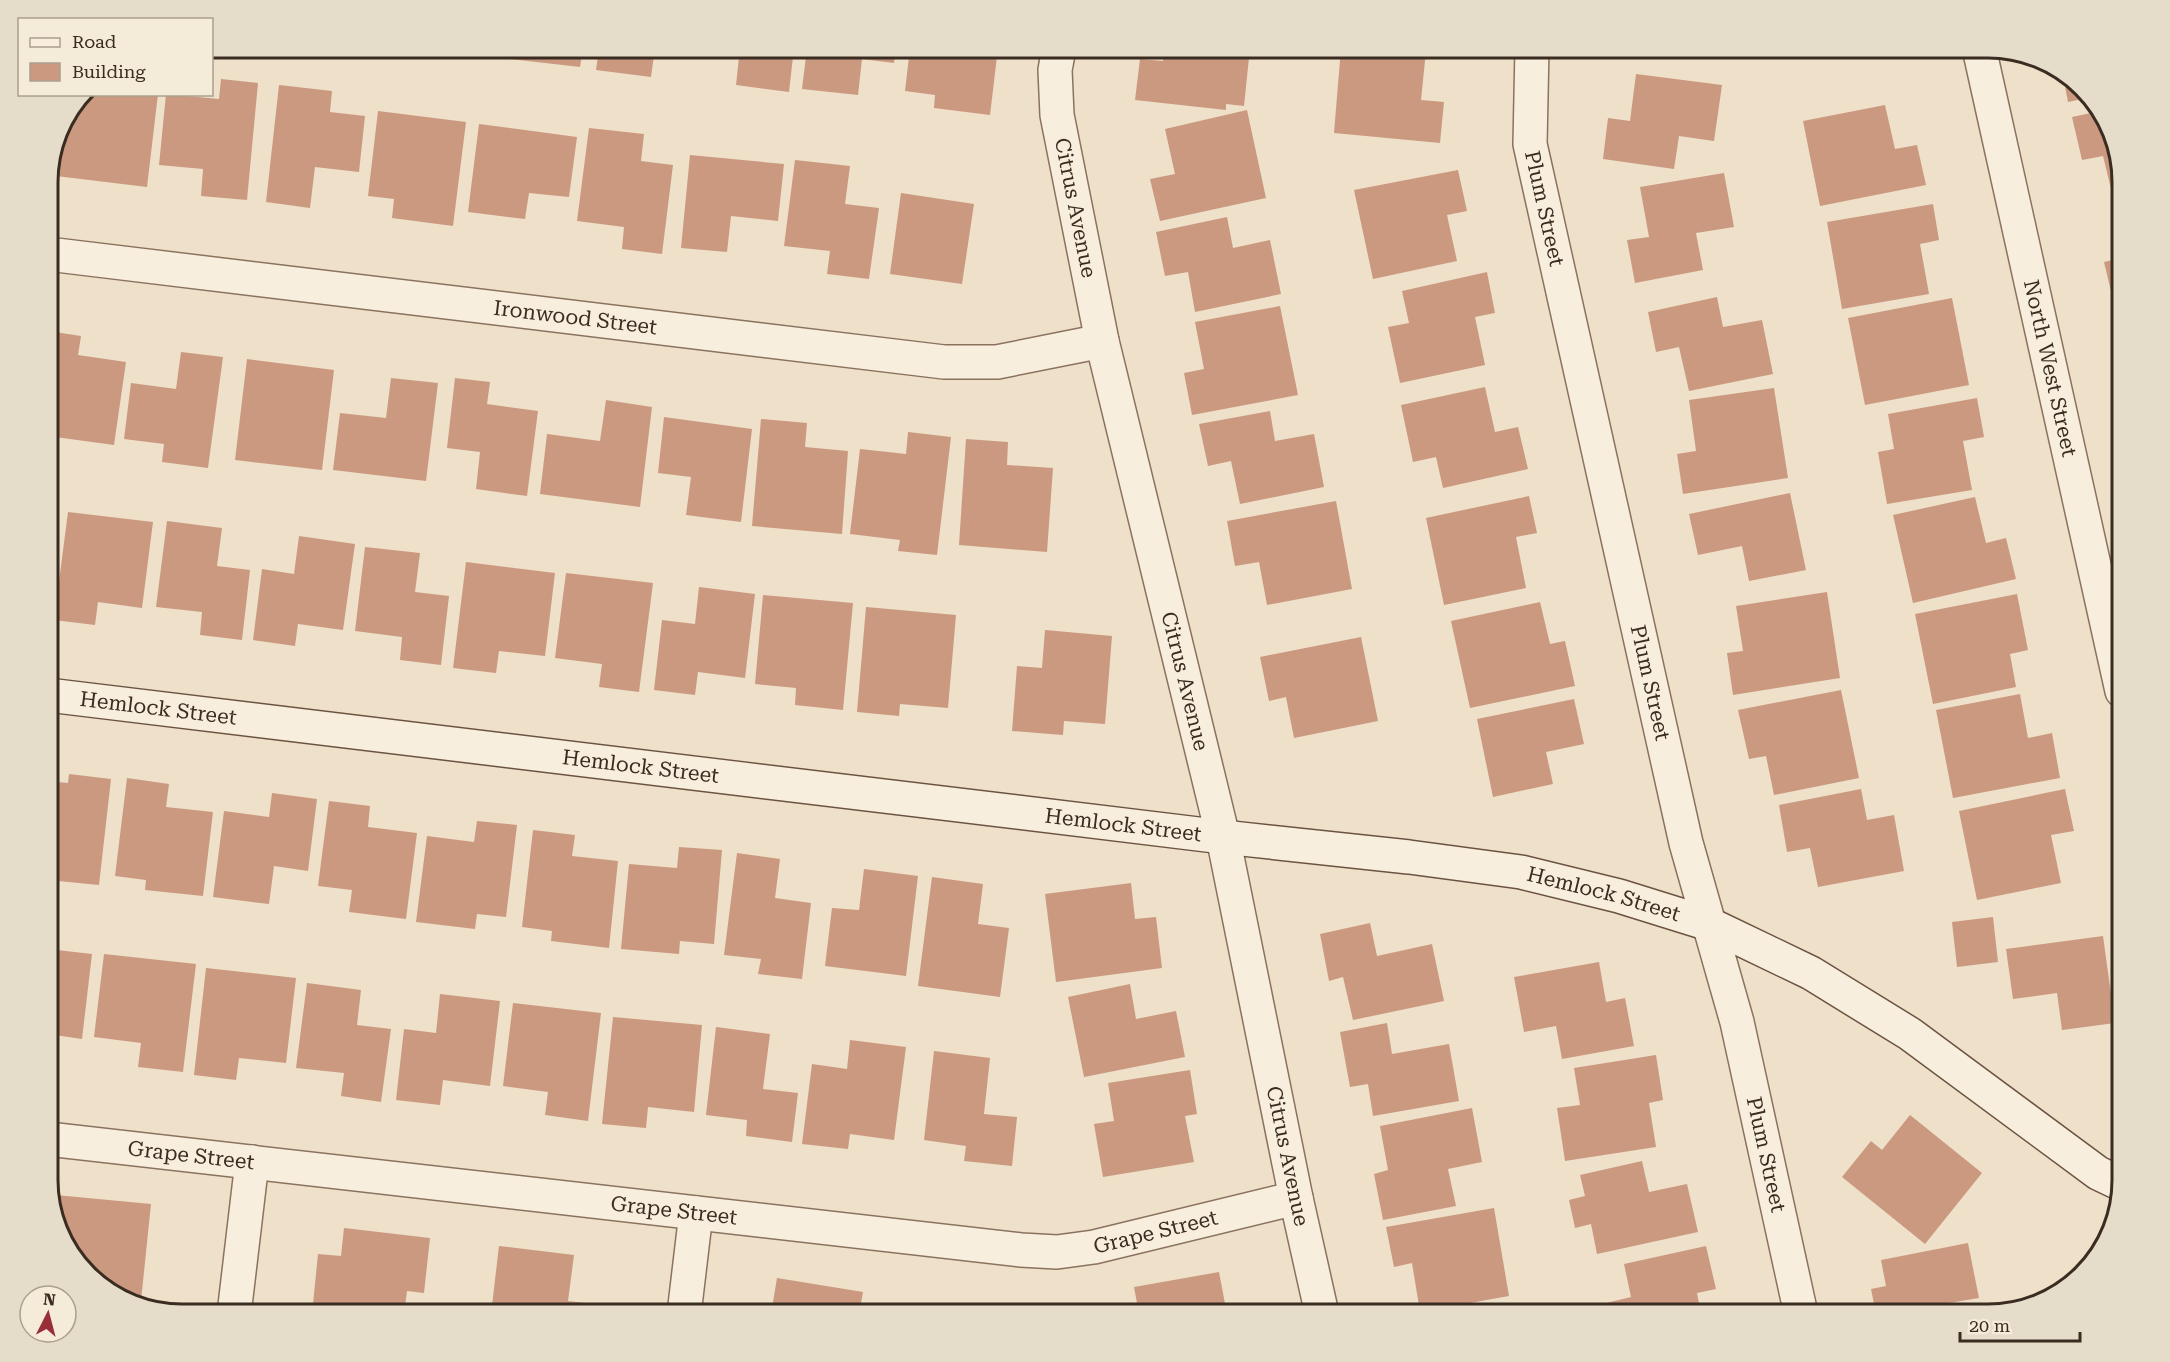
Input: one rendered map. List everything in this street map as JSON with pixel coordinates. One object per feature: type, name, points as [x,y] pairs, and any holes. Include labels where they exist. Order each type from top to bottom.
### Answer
[{"type":"street","name":"Citrus Avenue","points":[[1057,58],[1055,70],[1057,115],[1102,341],[1223,837],[1320,1304]]},
{"type":"street","name":"Plum Street","points":[[1532,58],[1530,144],[1684,831],[1737,1022],[1799,1304]]},
{"type":"street","name":"North West Street","points":[[1981,58],[2111,644]]},
{"type":"street","name":"Ironwood Street","points":[[59,255],[944,362],[997,362],[1102,341]]},
{"type":"street","name":"Hemlock Street","points":[[59,696],[1521,872],[1619,896],[1709,924],[1811,973],[1910,1034],[2112,1170]]},
{"type":"street","name":"Grape Street","points":[[59,1140],[1021,1250],[1057,1252],[1094,1247],[1296,1198]]},
{"type":"street","points":[[235,1304],[252,1162]]},
{"type":"street","points":[[685,1304],[696,1213]]},
{"type":"building","points":[[501,58],[581,58],[580,67]]},
{"type":"building","points":[[598,58],[654,58],[651,77],[596,70]]},
{"type":"building","points":[[739,58],[793,58],[789,92],[736,85]]},
{"type":"building","points":[[806,58],[895,58],[894,63],[862,59],[858,95],[802,89]]},
{"type":"building","points":[[909,58],[997,58],[990,115],[934,108],[935,95],[905,91]]},
{"type":"building","points":[[1163,58],[1249,58],[1244,106],[1226,104],[1226,110],[1135,100],[1140,59],[1163,61]]},
{"type":"building","points":[[1340,58],[1425,58],[1421,100],[1444,102],[1440,143],[1334,133]]},
{"type":"building","points":[[1636,74],[1722,85],[1714,141],[1679,136],[1674,169],[1603,159],[1608,118],[1630,121]]},
{"type":"building","points":[[221,79],[258,83],[247,200],[201,196],[203,169],[159,165],[166,96],[219,99]]},
{"type":"building","points":[[279,85],[332,91],[330,112],[365,116],[359,172],[315,167],[310,208],[266,202]]},
{"type":"building","points":[[2065,86],[2080,100],[2068,102]]},
{"type":"building","points":[[94,96],[158,96],[147,187],[59,176],[63,151],[71,128]]},
{"type":"building","points":[[1885,105],[1895,149],[1917,145],[1926,185],[1820,206],[1803,121]]},
{"type":"building","points":[[1247,110],[1266,198],[1160,221],[1150,179],[1175,174],[1165,129]]},
{"type":"building","points":[[378,111],[466,122],[453,226],[392,218],[394,199],[368,196]]},
{"type":"building","points":[[2090,113],[2099,128],[2109,159],[2111,189],[2103,156],[2082,160],[2072,117]]},
{"type":"building","points":[[479,124],[577,137],[569,197],[529,193],[525,219],[468,212]]},
{"type":"building","points":[[589,128],[644,134],[641,161],[673,165],[662,254],[622,249],[624,227],[577,221]]},
{"type":"building","points":[[690,155],[784,164],[778,221],[731,216],[727,252],[681,248]]},
{"type":"building","points":[[795,160],[850,166],[845,204],[879,208],[869,279],[827,274],[830,251],[784,246]]},
{"type":"building","points":[[1458,170],[1467,211],[1447,215],[1457,261],[1373,279],[1354,190]]},
{"type":"building","points":[[1724,173],[1734,227],[1696,233],[1703,270],[1635,283],[1627,240],[1649,237],[1640,187]]},
{"type":"building","points":[[901,193],[974,204],[962,284],[890,274]]},
{"type":"building","points":[[1933,204],[1939,240],[1920,244],[1929,294],[1842,309],[1827,222]]},
{"type":"building","points":[[1227,217],[1233,248],[1270,240],[1281,294],[1195,312],[1188,272],[1165,276],[1156,232]]},
{"type":"building","points":[[2111,260],[2111,292],[2104,262]]},
{"type":"building","points":[[1487,272],[1495,313],[1475,317],[1485,365],[1400,383],[1388,327],[1409,323],[1402,291]]},
{"type":"building","points":[[1717,297],[1723,327],[1762,320],[1773,374],[1689,391],[1679,347],[1656,352],[1648,312]]},
{"type":"building","points":[[1952,298],[1969,385],[1865,405],[1848,318]]},
{"type":"building","points":[[1280,306],[1298,395],[1192,415],[1184,373],[1204,369],[1195,322]]},
{"type":"building","points":[[59,333],[81,336],[78,355],[126,362],[114,445],[59,438]]},
{"type":"building","points":[[181,352],[223,357],[208,468],[162,462],[164,444],[124,439],[131,383],[176,389]]},
{"type":"building","points":[[247,359],[334,370],[322,470],[235,460]]},
{"type":"building","points":[[391,378],[438,383],[426,481],[333,470],[340,413],[386,418]]},
{"type":"building","points":[[455,378],[490,382],[487,404],[538,411],[527,496],[476,489],[480,452],[447,448]]},
{"type":"building","points":[[1485,387],[1495,432],[1518,427],[1528,469],[1443,488],[1436,457],[1413,462],[1401,405]]},
{"type":"building","points":[[1774,388],[1788,478],[1683,494],[1677,454],[1696,451],[1689,400]]},
{"type":"building","points":[[1977,398],[1984,437],[1963,441],[1972,490],[1887,504],[1878,452],[1894,449],[1888,414]]},
{"type":"building","points":[[606,400],[652,407],[640,507],[540,494],[547,434],[600,441]]},
{"type":"building","points":[[1270,411],[1275,441],[1314,434],[1324,487],[1240,504],[1231,461],[1208,466],[1199,424]]},
{"type":"building","points":[[664,417],[752,429],[741,522],[686,515],[691,477],[658,473]]},
{"type":"building","points":[[761,419],[807,423],[805,447],[848,451],[842,534],[752,526]]},
{"type":"building","points":[[908,432],[951,437],[937,555],[898,551],[900,540],[850,534],[860,449],[906,454]]},
{"type":"building","points":[[966,439],[1008,442],[1007,465],[1053,468],[1047,552],[959,545]]},
{"type":"building","points":[[1790,493],[1806,570],[1749,581],[1742,546],[1698,555],[1689,514]]},
{"type":"building","points":[[1529,496],[1537,533],[1516,537],[1526,588],[1444,605],[1426,518]]},
{"type":"building","points":[[1975,497],[1986,543],[2006,538],[2016,579],[1913,603],[1893,515]]},
{"type":"building","points":[[1336,501],[1352,589],[1267,605],[1259,562],[1235,566],[1227,521]]},
{"type":"building","points":[[68,512],[153,522],[142,608],[98,602],[95,625],[59,621],[59,581]]},
{"type":"building","points":[[167,521],[222,528],[217,566],[250,570],[242,640],[200,635],[202,612],[156,607]]},
{"type":"building","points":[[299,536],[355,544],[343,630],[298,624],[295,646],[253,640],[262,569],[294,574]]},
{"type":"building","points":[[365,547],[420,553],[415,592],[449,596],[441,665],[400,660],[402,637],[355,631]]},
{"type":"building","points":[[466,562],[555,573],[545,656],[499,651],[496,673],[453,668]]},
{"type":"building","points":[[566,573],[653,583],[639,692],[599,687],[602,664],[555,658]]},
{"type":"building","points":[[699,587],[755,594],[745,678],[698,672],[695,695],[654,690],[662,620],[695,624]]},
{"type":"building","points":[[1827,592],[1840,678],[1733,695],[1727,653],[1743,651],[1736,606]]},
{"type":"building","points":[[2017,594],[2028,650],[2010,654],[2016,687],[1933,704],[1915,614]]},
{"type":"building","points":[[763,595],[853,603],[843,710],[795,705],[796,688],[755,684]]},
{"type":"building","points":[[1540,602],[1550,644],[1565,641],[1575,686],[1470,708],[1451,621]]},
{"type":"building","points":[[866,607],[956,615],[948,708],[900,704],[899,716],[857,712]]},
{"type":"building","points":[[1045,630],[1112,636],[1105,724],[1064,721],[1063,735],[1012,731],[1017,666],[1042,668]]},
{"type":"building","points":[[1361,637],[1378,721],[1294,738],[1286,697],[1269,701],[1260,657]]},
{"type":"building","points":[[1841,690],[1859,778],[1774,795],[1766,756],[1749,759],[1738,710]]},
{"type":"building","points":[[2020,694],[2028,738],[2052,733],[2060,778],[1953,798],[1936,710]]},
{"type":"building","points":[[1574,699],[1584,744],[1546,752],[1553,784],[1493,797],[1477,719]]},
{"type":"building","points":[[69,774],[111,779],[99,885],[59,881],[59,782],[68,783]]},
{"type":"building","points":[[127,778],[169,784],[166,807],[213,812],[203,896],[145,890],[146,880],[115,876]]},
{"type":"building","points":[[1861,789],[1867,820],[1894,815],[1904,871],[1818,887],[1810,848],[1787,852],[1779,805]]},
{"type":"building","points":[[2065,789],[2074,831],[2051,835],[2061,883],[1977,900],[1959,811]]},
{"type":"building","points":[[272,793],[317,799],[308,871],[274,866],[269,904],[213,897],[224,811],[269,817]]},
{"type":"building","points":[[329,801],[370,806],[368,827],[417,833],[406,919],[349,912],[352,890],[318,886]]},
{"type":"building","points":[[477,821],[517,825],[506,917],[477,914],[475,929],[416,922],[427,836],[474,842]]},
{"type":"building","points":[[533,830],[575,835],[572,856],[618,861],[609,948],[551,941],[552,931],[522,927]]},
{"type":"building","points":[[679,847],[722,850],[714,944],[680,941],[679,954],[621,949],[629,864],[677,868]]},
{"type":"building","points":[[737,853],[780,859],[775,898],[811,903],[802,979],[758,974],[761,959],[724,955]]},
{"type":"building","points":[[864,869],[918,876],[906,976],[825,966],[832,908],[859,910]]},
{"type":"building","points":[[932,877],[983,884],[978,924],[1009,928],[1000,997],[918,986]]},
{"type":"building","points":[[1131,883],[1135,919],[1156,917],[1162,968],[1056,982],[1045,894]]},
{"type":"building","points":[[1993,917],[1998,962],[1957,967],[1952,922]]},
{"type":"building","points":[[1370,923],[1377,956],[1432,944],[1444,1001],[1353,1020],[1343,977],[1329,981],[1320,934]]},
{"type":"building","points":[[2103,936],[2112,1000],[2112,1023],[2062,1030],[2057,993],[2013,999],[2006,949]]},
{"type":"building","points":[[59,950],[92,954],[82,1039],[59,1036]]},
{"type":"building","points":[[104,954],[196,964],[183,1072],[138,1067],[141,1043],[94,1037]]},
{"type":"building","points":[[1599,962],[1606,1002],[1625,998],[1634,1046],[1562,1059],[1556,1026],[1524,1032],[1514,977]]},
{"type":"building","points":[[206,968],[296,978],[286,1063],[239,1058],[236,1080],[194,1075]]},
{"type":"building","points":[[307,983],[361,990],[357,1025],[391,1029],[381,1102],[341,1096],[344,1073],[296,1068]]},
{"type":"building","points":[[1130,984],[1136,1019],[1176,1011],[1185,1057],[1084,1077],[1068,997]]},
{"type":"building","points":[[440,994],[500,1001],[490,1086],[443,1080],[440,1105],[396,1100],[404,1029],[436,1033]]},
{"type":"building","points":[[513,1003],[601,1013],[588,1121],[545,1115],[548,1092],[503,1086]]},
{"type":"building","points":[[613,1017],[702,1025],[694,1112],[648,1107],[646,1128],[602,1124]]},
{"type":"building","points":[[1387,1023],[1392,1054],[1449,1044],[1459,1101],[1373,1116],[1368,1084],[1350,1087],[1340,1032]]},
{"type":"building","points":[[716,1027],[770,1034],[763,1089],[798,1093],[792,1142],[746,1136],[747,1120],[706,1115]]},
{"type":"building","points":[[850,1040],[906,1047],[894,1140],[850,1134],[848,1149],[802,1144],[812,1064],[847,1069]]},
{"type":"building","points":[[934,1051],[990,1058],[984,1114],[1017,1117],[1012,1166],[964,1161],[966,1146],[924,1140]]},
{"type":"building","points":[[1656,1055],[1663,1100],[1649,1103],[1656,1147],[1565,1161],[1557,1108],[1580,1105],[1574,1068]]},
{"type":"building","points":[[1190,1070],[1197,1114],[1185,1116],[1194,1162],[1103,1177],[1094,1124],[1114,1121],[1108,1083]]},
{"type":"building","points":[[1472,1108],[1482,1162],[1448,1169],[1456,1206],[1383,1220],[1374,1174],[1388,1170],[1380,1126]]},
{"type":"building","points":[[1910,1115],[1982,1173],[1925,1244],[1842,1177],[1871,1141],[1882,1150]]},
{"type":"building","points":[[1642,1161],[1649,1192],[1687,1184],[1698,1232],[1597,1254],[1591,1224],[1575,1228],[1569,1200],[1585,1196],[1580,1175]]},
{"type":"building","points":[[60,1195],[151,1204],[142,1296],[107,1278],[84,1255],[68,1227]]},
{"type":"building","points":[[1494,1208],[1509,1296],[1464,1304],[1419,1304],[1412,1263],[1394,1267],[1386,1227]]},
{"type":"building","points":[[344,1228],[430,1238],[424,1293],[407,1291],[405,1304],[313,1304],[318,1254],[341,1256]]},
{"type":"building","points":[[1968,1243],[1979,1298],[1943,1304],[1874,1304],[1871,1289],[1886,1286],[1881,1260]]},
{"type":"building","points":[[499,1246],[574,1255],[568,1301],[594,1304],[492,1304]]},
{"type":"building","points":[[1706,1246],[1716,1289],[1697,1293],[1699,1304],[1606,1304],[1631,1297],[1624,1264]]},
{"type":"building","points":[[1219,1272],[1225,1304],[1137,1304],[1134,1287]]},
{"type":"building","points":[[777,1278],[863,1292],[861,1304],[773,1304]]}]
